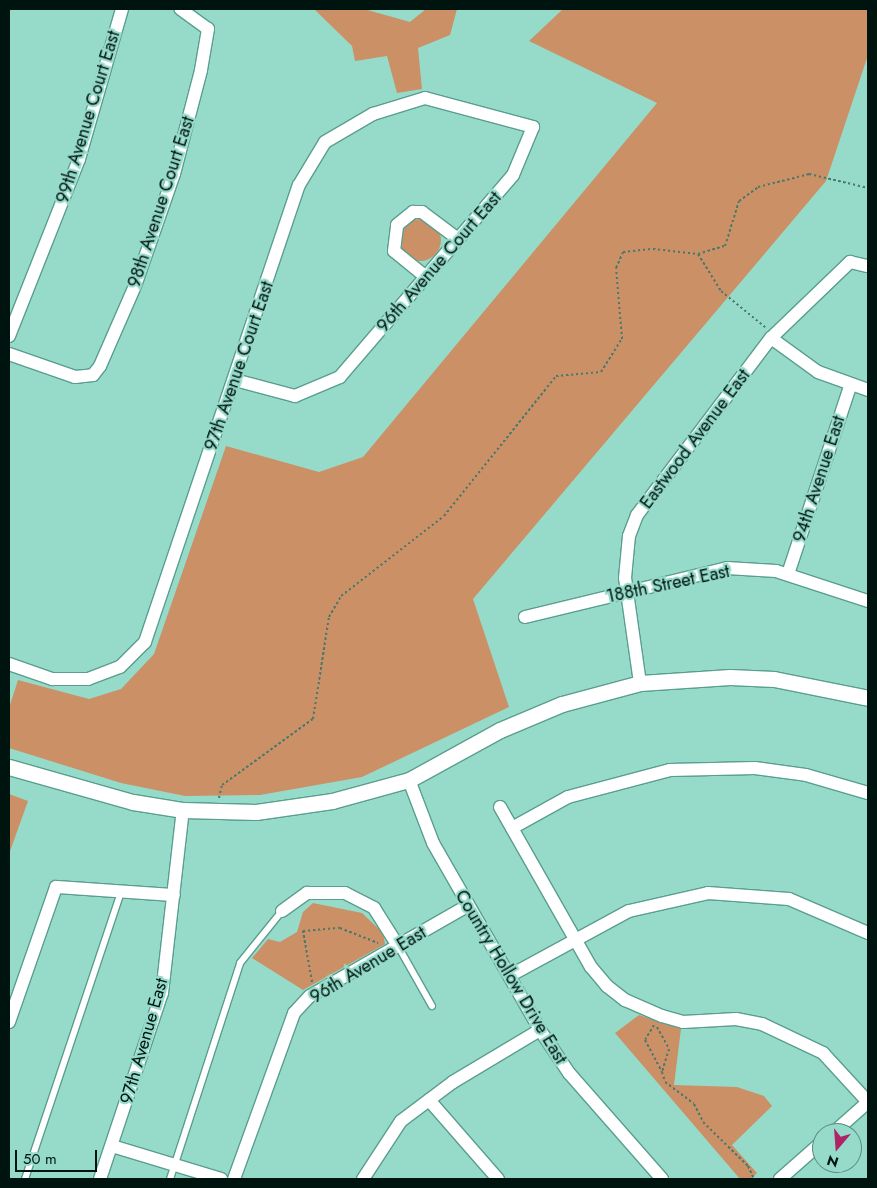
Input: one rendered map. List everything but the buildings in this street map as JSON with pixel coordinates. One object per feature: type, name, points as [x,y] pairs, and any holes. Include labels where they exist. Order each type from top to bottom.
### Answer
[{"type":"street","name":"99th Avenue Court East","points":[[9,336],[79,159],[122,9]]},
{"type":"street","name":"98th Avenue Court East","points":[[9,354],[74,377],[93,375],[135,286],[174,174],[202,70],[208,36],[205,23],[180,9]]},
{"type":"street","name":"96th Avenue Court East","points":[[235,380],[295,396],[326,385],[340,377],[520,165],[533,126],[444,100],[402,103]]},
{"type":"street","name":"97th Avenue Court East","points":[[9,664],[70,681],[120,667],[145,642],[235,380],[299,185],[313,156],[325,142],[402,103]]},
{"type":"street","points":[[426,277],[394,251],[397,225],[413,212],[422,212],[458,239]]},
{"type":"street","name":"Eastwood Avenue East","points":[[640,683],[627,593],[626,556],[637,515],[771,338],[850,262],[868,266]]},
{"type":"street","points":[[771,338],[818,372],[868,390]]},
{"type":"street","name":"94th Avenue East","points":[[788,574],[850,384]]},
{"type":"street","name":"188th Street East","points":[[525,617],[727,568],[788,574],[868,601]]},
{"type":"street","points":[[9,767],[112,798],[183,810],[216,812],[303,806],[409,780],[500,730],[553,708],[640,683],[721,677],[774,679],[868,698]]},
{"type":"street","points":[[512,828],[568,797],[680,769],[709,766],[806,774],[868,793]]},
{"type":"street","name":"Country Hollow Drive East","points":[[409,780],[433,843],[467,906],[511,975],[540,1030],[569,1073],[662,1179]]},
{"type":"street","points":[[500,806],[574,937],[607,986],[644,1010],[683,1022],[736,1020],[781,1030],[823,1053],[868,1102],[844,1123]]},
{"type":"street","name":"97th Avenue East","points":[[100,1179],[162,993],[183,810]]},
{"type":"street","points":[[9,1022],[56,887],[174,895]]},
{"type":"street","points":[[282,911],[306,893],[345,892],[374,908],[396,947]]},
{"type":"street","points":[[511,975],[574,937],[629,911],[708,894],[789,899],[868,932]]},
{"type":"street","name":"96th Avenue East","points":[[234,1179],[284,1033],[294,1013],[318,992],[467,906]]},
{"type":"street","points":[[363,1179],[389,1135],[429,1100],[540,1030]]},
{"type":"street","points":[[429,1100],[498,1179]]},
{"type":"street","points":[[112,1146],[221,1179]]},
{"type":"street","points":[[780,1179],[812,1151]]},
{"type":"lane","points":[[25,1179],[121,892]]},
{"type":"lane","points":[[170,1179],[240,963],[282,911]]},
{"type":"lane","points":[[396,947],[432,1006]]},
{"type":"path","points":[[216,812],[222,785],[313,719],[329,618],[341,596],[444,516],[556,376],[601,372],[622,339],[616,268],[623,252],[653,249],[698,254],[725,246],[739,201],[758,187],[809,174],[868,188]]},
{"type":"path","points":[[698,254],[721,291],[765,327],[771,338]]},
{"type":"path","points":[[318,992],[310,976],[303,931],[340,928],[396,947]]},
{"type":"path","points":[[662,1072],[669,1049],[655,1023],[644,1040],[662,1072],[665,1082],[694,1104],[704,1122],[748,1166],[754,1179]]},
{"type":"shaded area","points":[[314,9],[364,9],[410,22],[426,9],[457,9],[450,35],[418,48],[422,89],[397,93],[387,56],[355,61],[352,46]]},
{"type":"shaded area","points":[[563,9],[868,9],[868,55],[826,181],[473,599],[509,707],[362,777],[260,795],[185,796],[121,783],[9,748],[9,708],[18,680],[89,699],[121,689],[154,654],[226,446],[319,472],[363,457],[657,103],[529,41]]},
{"type":"shaded area","points":[[424,219],[432,222],[438,228],[441,240],[438,252],[432,258],[416,261],[408,258],[402,252],[399,236],[402,228],[408,222]]},
{"type":"shaded area","points":[[9,794],[28,801],[9,854]]},
{"type":"shaded area","points":[[313,903],[362,913],[383,933],[385,944],[303,990],[252,958],[268,939],[280,942],[297,932],[303,912]]},
{"type":"shaded area","points":[[639,1015],[681,1029],[674,1085],[737,1087],[764,1096],[772,1106],[732,1145],[757,1173],[751,1179],[740,1179],[615,1033]]}]
